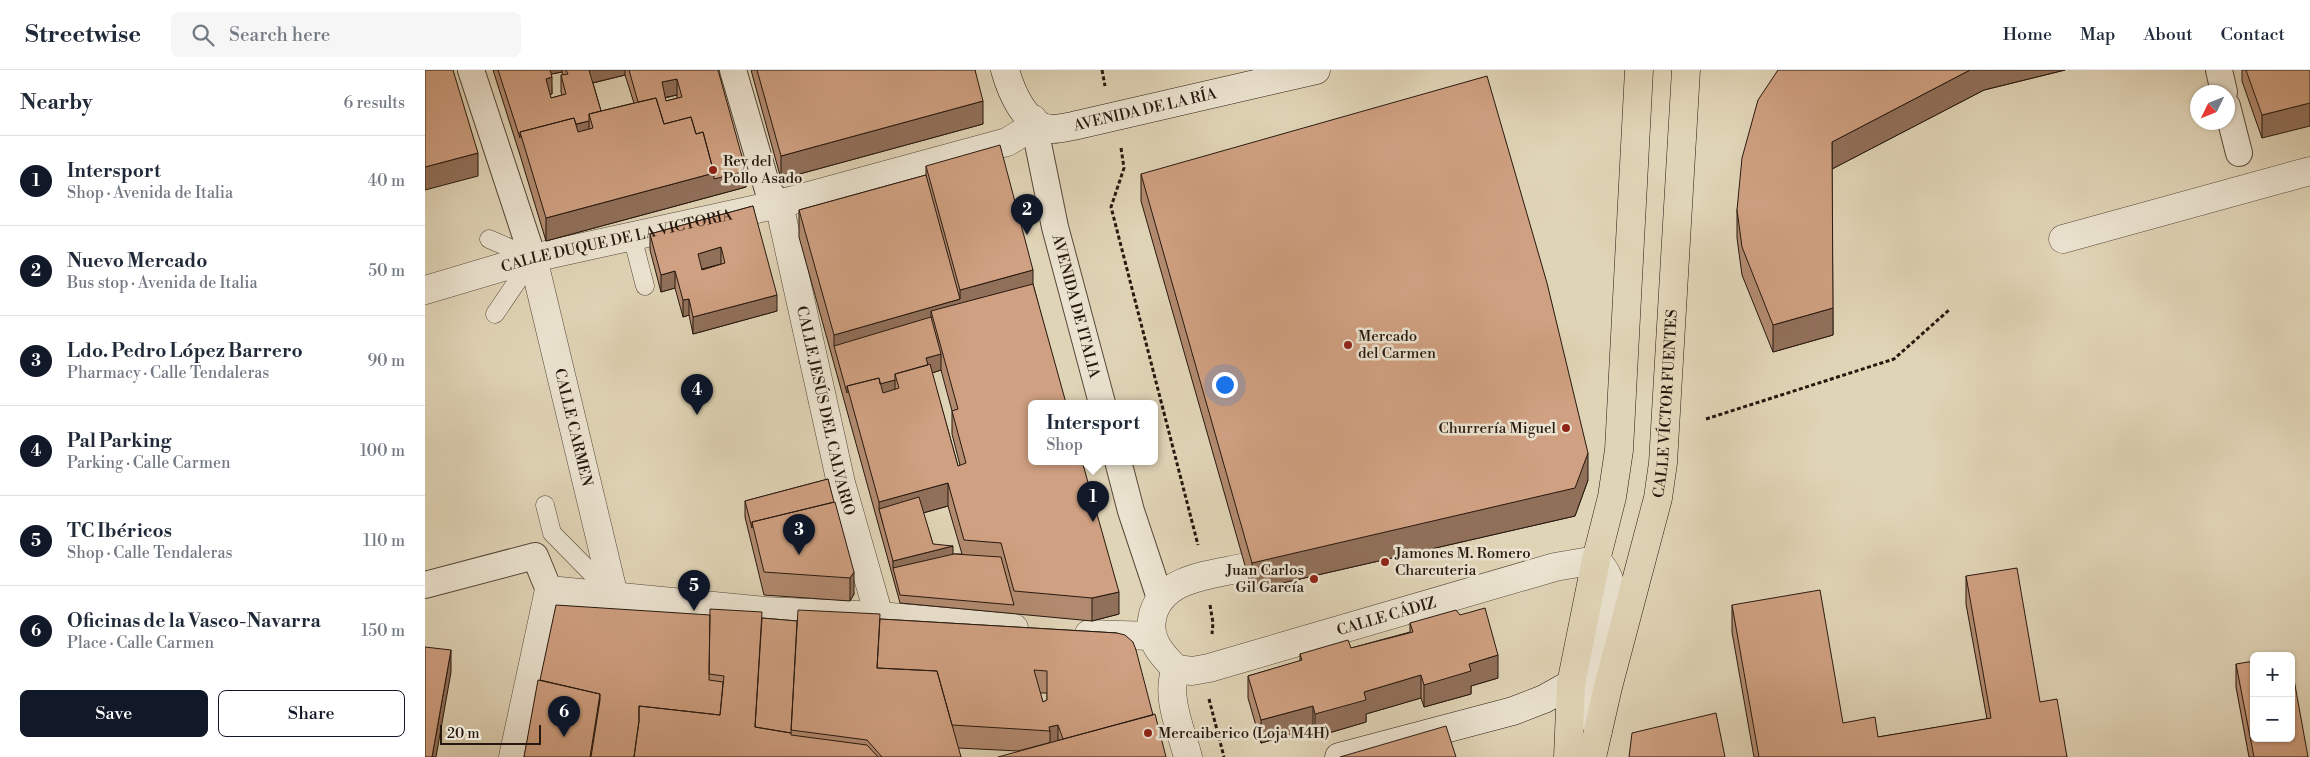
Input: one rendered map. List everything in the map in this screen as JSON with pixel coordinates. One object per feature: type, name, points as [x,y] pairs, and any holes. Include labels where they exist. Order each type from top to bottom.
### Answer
[{"type":"main road","points":[[1567,757],[1571,684],[1596,560],[1612,497],[1619,450],[1639,70]]},
{"type":"main road","name":"CALLE VÍCTOR FUENTES","points":[[1592,757],[1658,498],[1686,70]]},
{"type":"street","points":[[471,70],[533,258]]},
{"type":"street","points":[[733,70],[767,190],[779,204]]},
{"type":"street","name":"AVENIDA DE ITALIA","points":[[1005,70],[1016,100],[1023,112],[1033,120],[1055,227],[1101,400]]},
{"type":"street","name":"AVENIDA DE LA RÍA","points":[[1033,120],[1052,129],[1073,126],[1316,70]]},
{"type":"street","points":[[2219,70],[2222,85]]},
{"type":"street","name":"CALLE DUQUE DE LA VICTORIA","points":[[425,290],[533,258],[779,204],[1007,142],[1025,131],[1033,120]]},
{"type":"street","points":[[2233,130],[2239,154]]},
{"type":"street","points":[[2063,239],[2310,171]]},
{"type":"street","name":"CALLE JESÚS DEL CALVARIO","points":[[779,204],[841,483],[879,616]]},
{"type":"street","name":"CALLE CARMEN","points":[[533,258],[614,596]]},
{"type":"street","points":[[1119,465],[1131,511],[1160,598]]},
{"type":"street","points":[[425,585],[535,556],[549,590],[513,757]]},
{"type":"street","name":"CALLE CÁDIZ","points":[[1176,669],[1192,671],[1209,668],[1555,567],[1596,560]]},
{"type":"street","name":"CALLE VÍCTOR FUENTES","points":[[1596,560],[1607,571],[1613,598],[1606,632],[1595,668],[1592,696],[1593,716],[1598,730]]},
{"type":"street","points":[[1189,757],[1173,698],[1171,682],[1176,669],[1159,653],[1152,636],[1151,622],[1154,611],[1160,598],[1171,588],[1189,580],[1246,567]]},
{"type":"street","points":[[549,590],[765,611],[879,616],[1053,631],[1152,636]]},
{"type":"street","points":[[1339,757],[1513,711],[1544,699],[1571,684]]},
{"type":"lane","points":[[633,236],[645,286]]},
{"type":"lane","points":[[489,239],[533,258],[495,314]]},
{"type":"lane","points":[[545,505],[552,533],[614,596]]},
{"type":"path","points":[[1102,70],[1105,85]]},
{"type":"path","points":[[1120,144],[1124,168],[1111,207],[1199,551]]},
{"type":"path","points":[[1706,419],[1894,358],[1949,310]]},
{"type":"path","points":[[1209,599],[1213,623],[1211,642]]},
{"type":"path","points":[[1208,696],[1224,757]]},
{"type":"building","points":[[425,70],[453,70],[478,153],[425,167]]},
{"type":"building","points":[[498,70],[550,70],[552,77],[546,79],[551,98],[566,94],[561,75],[568,74],[566,70],[589,70],[601,111],[589,114],[589,121],[576,124],[574,118],[520,132],[520,138]]},
{"type":"building","points":[[629,70],[718,70],[746,171],[714,179],[703,132],[696,134],[691,117],[664,124],[656,98],[638,102]],"holes":[[[677,79],[682,97],[666,101],[662,82]]]},
{"type":"building","points":[[757,70],[975,70],[983,101],[781,156]]},
{"type":"building","points":[[1778,70],[1970,70],[1832,142],[1833,308],[1773,325],[1742,247],[1737,210],[1742,158],[1758,100]]},
{"type":"building","points":[[2246,70],[2310,70],[2310,103],[2262,115]]},
{"type":"building","points":[[1487,76],[1547,283],[1588,453],[1575,488],[1252,563],[1141,174]]},
{"type":"building","points":[[656,98],[664,124],[691,117],[696,134],[703,132],[714,173],[546,218],[520,132],[574,118],[578,132],[593,128],[589,114]]},
{"type":"building","points":[[1000,145],[1033,270],[960,290],[926,166]]},
{"type":"building","points":[[926,175],[960,299],[834,335],[799,210]]},
{"type":"building","points":[[753,206],[777,295],[693,317],[689,299],[683,300],[675,271],[661,275],[650,234]],"holes":[[[721,247],[725,263],[702,270],[698,254]]]},
{"type":"building","points":[[1033,284],[1065,400],[1028,400],[1028,465],[1083,465],[1119,592],[1092,598],[1014,591],[1001,543],[964,540],[948,483],[879,502],[847,386],[879,378],[883,393],[899,388],[895,374],[930,364],[958,466],[966,463],[952,411],[958,409],[931,311]]},
{"type":"building","points":[[931,317],[941,354],[926,358],[928,365],[895,374],[895,380],[880,384],[879,378],[847,386],[847,393],[834,346]]},
{"type":"building","points":[[828,479],[834,502],[752,522],[752,528],[745,501]]},
{"type":"building","points":[[919,497],[933,544],[953,546],[893,561],[879,509]]},
{"type":"building","points":[[835,502],[854,572],[850,578],[764,572],[752,522]]},
{"type":"building","points":[[954,554],[1001,557],[1014,605],[900,595],[893,568]]},
{"type":"building","points":[[2017,568],[2040,702],[2057,699],[2067,757],[1759,757],[1732,605],[1820,590],[1843,723],[1875,717],[1878,737],[1991,718],[1966,576]]},
{"type":"building","points":[[556,605],[710,615],[709,680],[723,682],[720,715],[639,706],[634,757],[591,757],[600,694],[540,680]]},
{"type":"building","points":[[1485,608],[1498,655],[1469,664],[1471,671],[1424,685],[1421,675],[1364,692],[1366,700],[1315,714],[1313,706],[1261,720],[1248,676],[1302,660],[1300,654],[1348,640],[1351,648],[1413,632],[1410,623],[1456,610],[1460,615]]},
{"type":"building","points":[[710,609],[762,612],[755,727],[791,733],[791,735],[867,745],[878,757],[634,757],[639,706],[720,715],[724,676],[709,674]]},
{"type":"building","points":[[798,610],[880,614],[877,668],[937,671],[961,757],[882,757],[867,740],[791,730]]},
{"type":"building","points":[[762,618],[797,621],[791,733],[755,727]]},
{"type":"building","points":[[880,619],[1117,633],[1125,635],[1133,642],[1153,715],[1063,739],[1058,725],[1049,727],[1050,731],[952,725],[937,671],[877,668]],"holes":[[[1034,670],[1047,671],[1047,700],[1043,702]]]},
{"type":"building","points":[[425,647],[451,650],[432,757],[425,757]]},
{"type":"building","points":[[2250,662],[2250,736],[2236,664]]},
{"type":"building","points":[[538,680],[600,694],[590,757],[524,757]]},
{"type":"building","points":[[2295,685],[2308,757],[2254,757],[2251,742],[2295,742]]},
{"type":"building","points":[[1716,713],[1725,757],[1629,757],[1632,733]]},
{"type":"building","points":[[1155,714],[1166,757],[998,757]]},
{"type":"building","points":[[1446,726],[1456,757],[1340,757]]},
{"type":"place","name":"Rey del Pollo Asado","points":[[713,170]]},
{"type":"place","name":"Nuevo Mercado","points":[[1027,235]]},
{"type":"place","name":"Mercado del Carmen","points":[[1348,345]]},
{"type":"place","name":"Pal Parking","points":[[697,415]]},
{"type":"place","name":"Churrería Miguel","points":[[1566,428]]},
{"type":"place","name":"Intersport","points":[[1093,522]]},
{"type":"place","name":"Ldo. Pedro López Barrero","points":[[799,555]]},
{"type":"place","name":"Jamones M. Romero Charcuteria","points":[[1385,562]]},
{"type":"place","name":"Juan Carlos Gil García","points":[[1314,579]]},
{"type":"place","name":"TC Ibéricos","points":[[694,611]]},
{"type":"place","name":"Mercaiberico (Loja M4H)","points":[[1148,733]]},
{"type":"place","name":"Oficinas de la Vasco-Navarra","points":[[564,737]]}]
